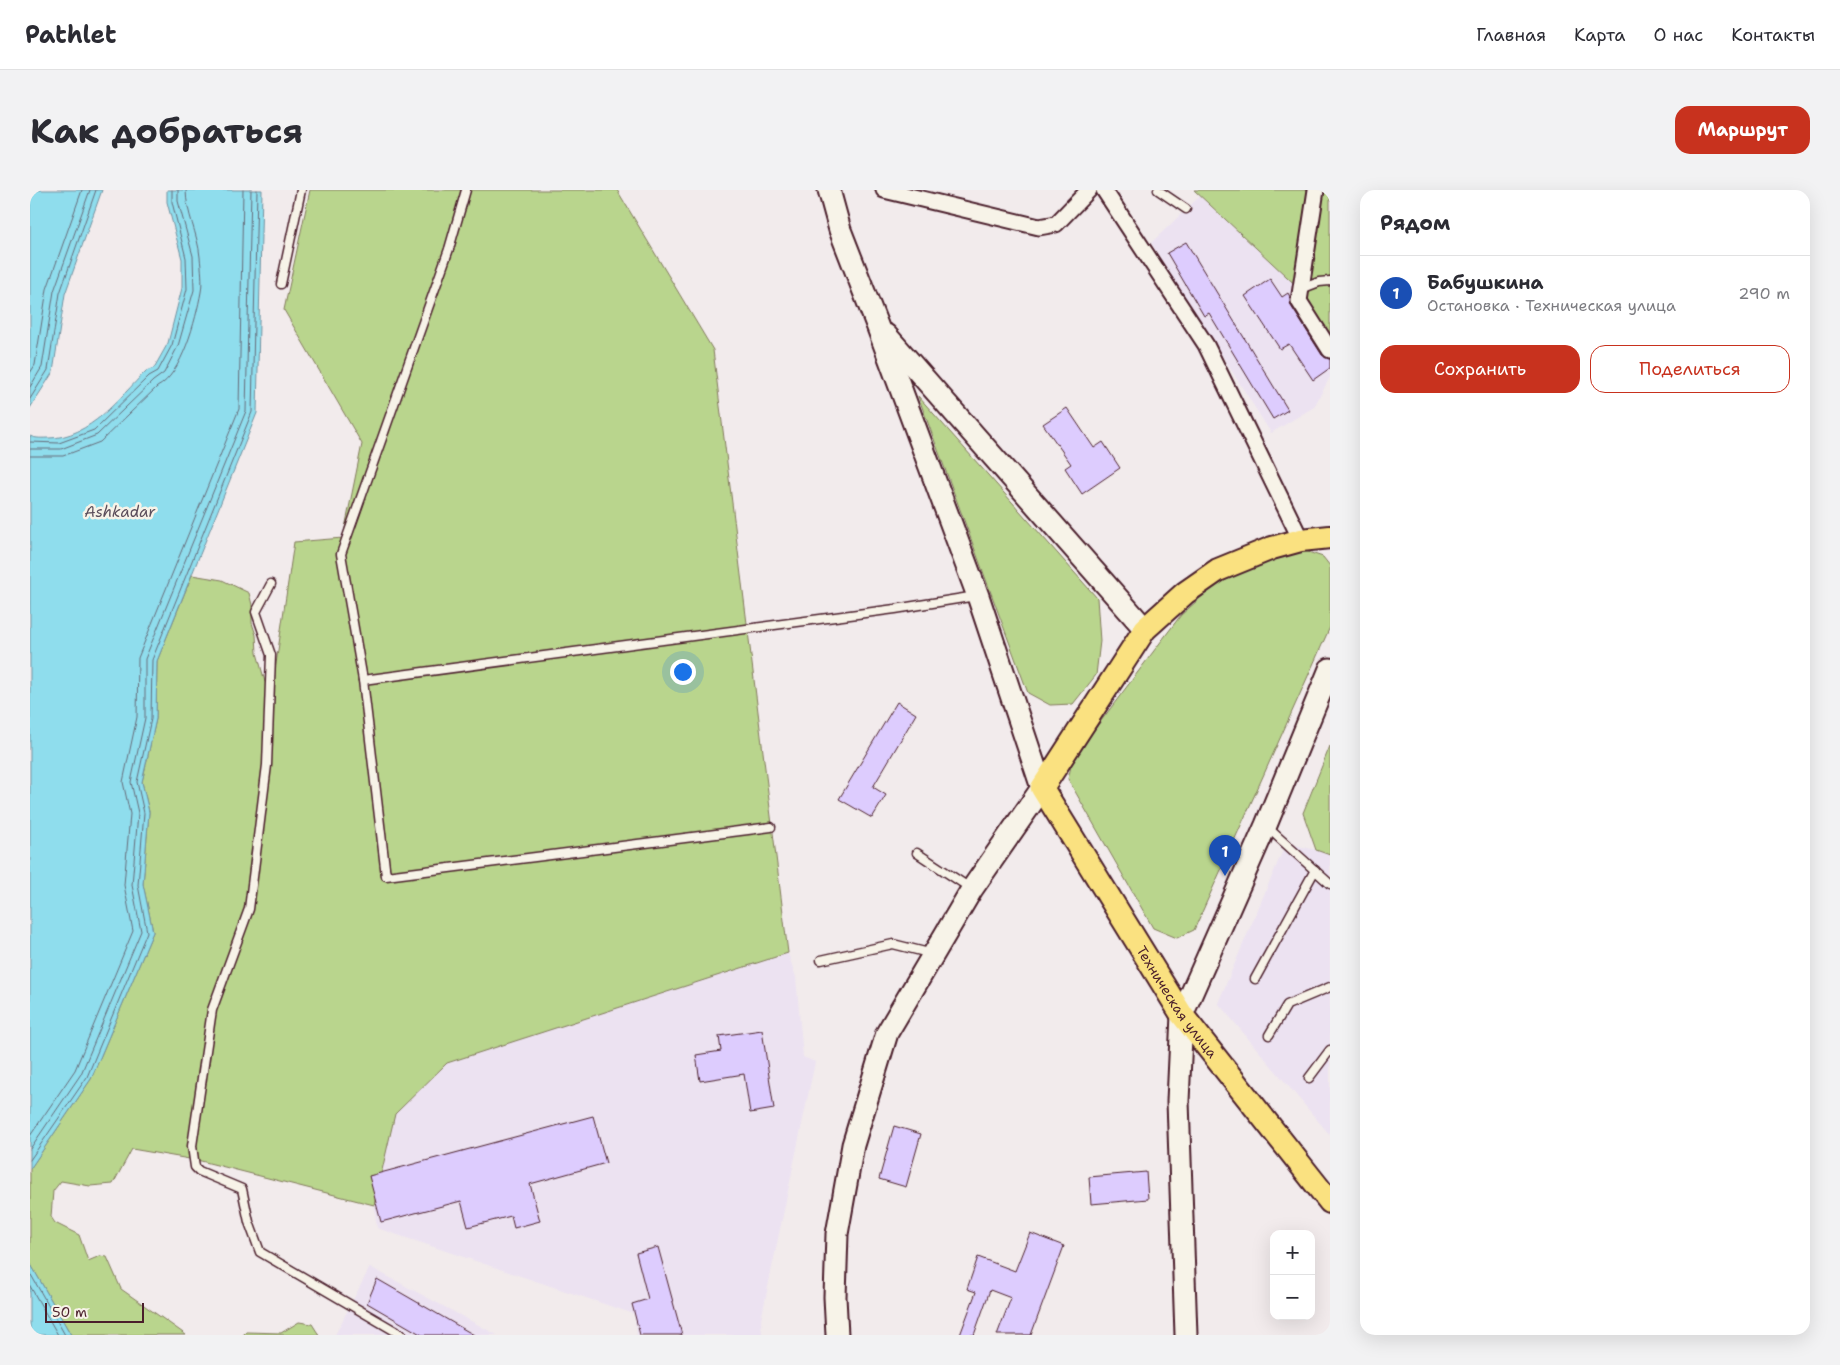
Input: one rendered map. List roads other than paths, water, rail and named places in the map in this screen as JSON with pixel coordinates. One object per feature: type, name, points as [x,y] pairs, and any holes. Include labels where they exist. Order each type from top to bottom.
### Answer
[{"type":"main road","points":[[829,190],[840,230],[878,325],[978,596],[1042,788]]},
{"type":"main road","points":[[878,325],[1145,629]]},
{"type":"main road","points":[[837,1335],[835,1296],[838,1234],[853,1145],[887,1033],[972,889],[1042,788],[1145,629],[1185,593],[1218,570],[1272,548],[1301,540],[1330,537]]},
{"type":"main road","points":[[1301,540],[1330,542]]},
{"type":"main road","points":[[1186,1335],[1178,1102],[1182,1016],[1266,825],[1330,669]]},
{"type":"main road","name":"Техническая улица","points":[[1042,788],[1182,1016],[1330,1202]]},
{"type":"street","points":[[884,190],[1039,227],[1056,224],[1089,190]]},
{"type":"street","points":[[1104,190],[1206,345],[1301,540]]},
{"type":"street","points":[[1316,190],[1299,301],[1330,350]]},
{"type":"lane","points":[[281,284],[301,190]]},
{"type":"lane","points":[[466,190],[449,249],[341,554],[363,680],[386,876],[771,827]]},
{"type":"lane","points":[[1158,190],[1186,210]]},
{"type":"lane","points":[[1301,289],[1319,282],[1330,281]]},
{"type":"lane","points":[[271,584],[256,612],[271,655],[266,765],[249,909],[212,1010],[192,1146],[195,1167],[199,1171],[242,1188],[249,1222],[260,1252],[402,1335]]},
{"type":"lane","points":[[363,680],[895,609],[978,596]]},
{"type":"lane","points":[[1266,825],[1330,884]]},
{"type":"lane","points":[[917,853],[972,889]]},
{"type":"lane","points":[[1256,979],[1315,870]]},
{"type":"lane","points":[[820,960],[892,944],[934,954]]},
{"type":"lane","points":[[1269,1035],[1287,1005],[1330,987]]},
{"type":"lane","points":[[1309,1078],[1330,1050]]},
{"type":"water","points":[[30,190],[102,190],[65,294],[53,372],[30,408]]},
{"type":"water","name":"Ashkadar","points":[[167,190],[262,190],[257,413],[157,661],[156,719],[142,782],[149,812],[143,884],[153,932],[91,1079],[30,1169],[30,436],[49,438],[64,436],[91,424],[103,415],[146,371],[154,368],[168,343],[182,288],[182,259],[167,202]]},
{"type":"water","points":[[30,1263],[71,1335],[30,1335]]},
{"type":"place","name":"Бабушкина","points":[[1225,876]]}]
